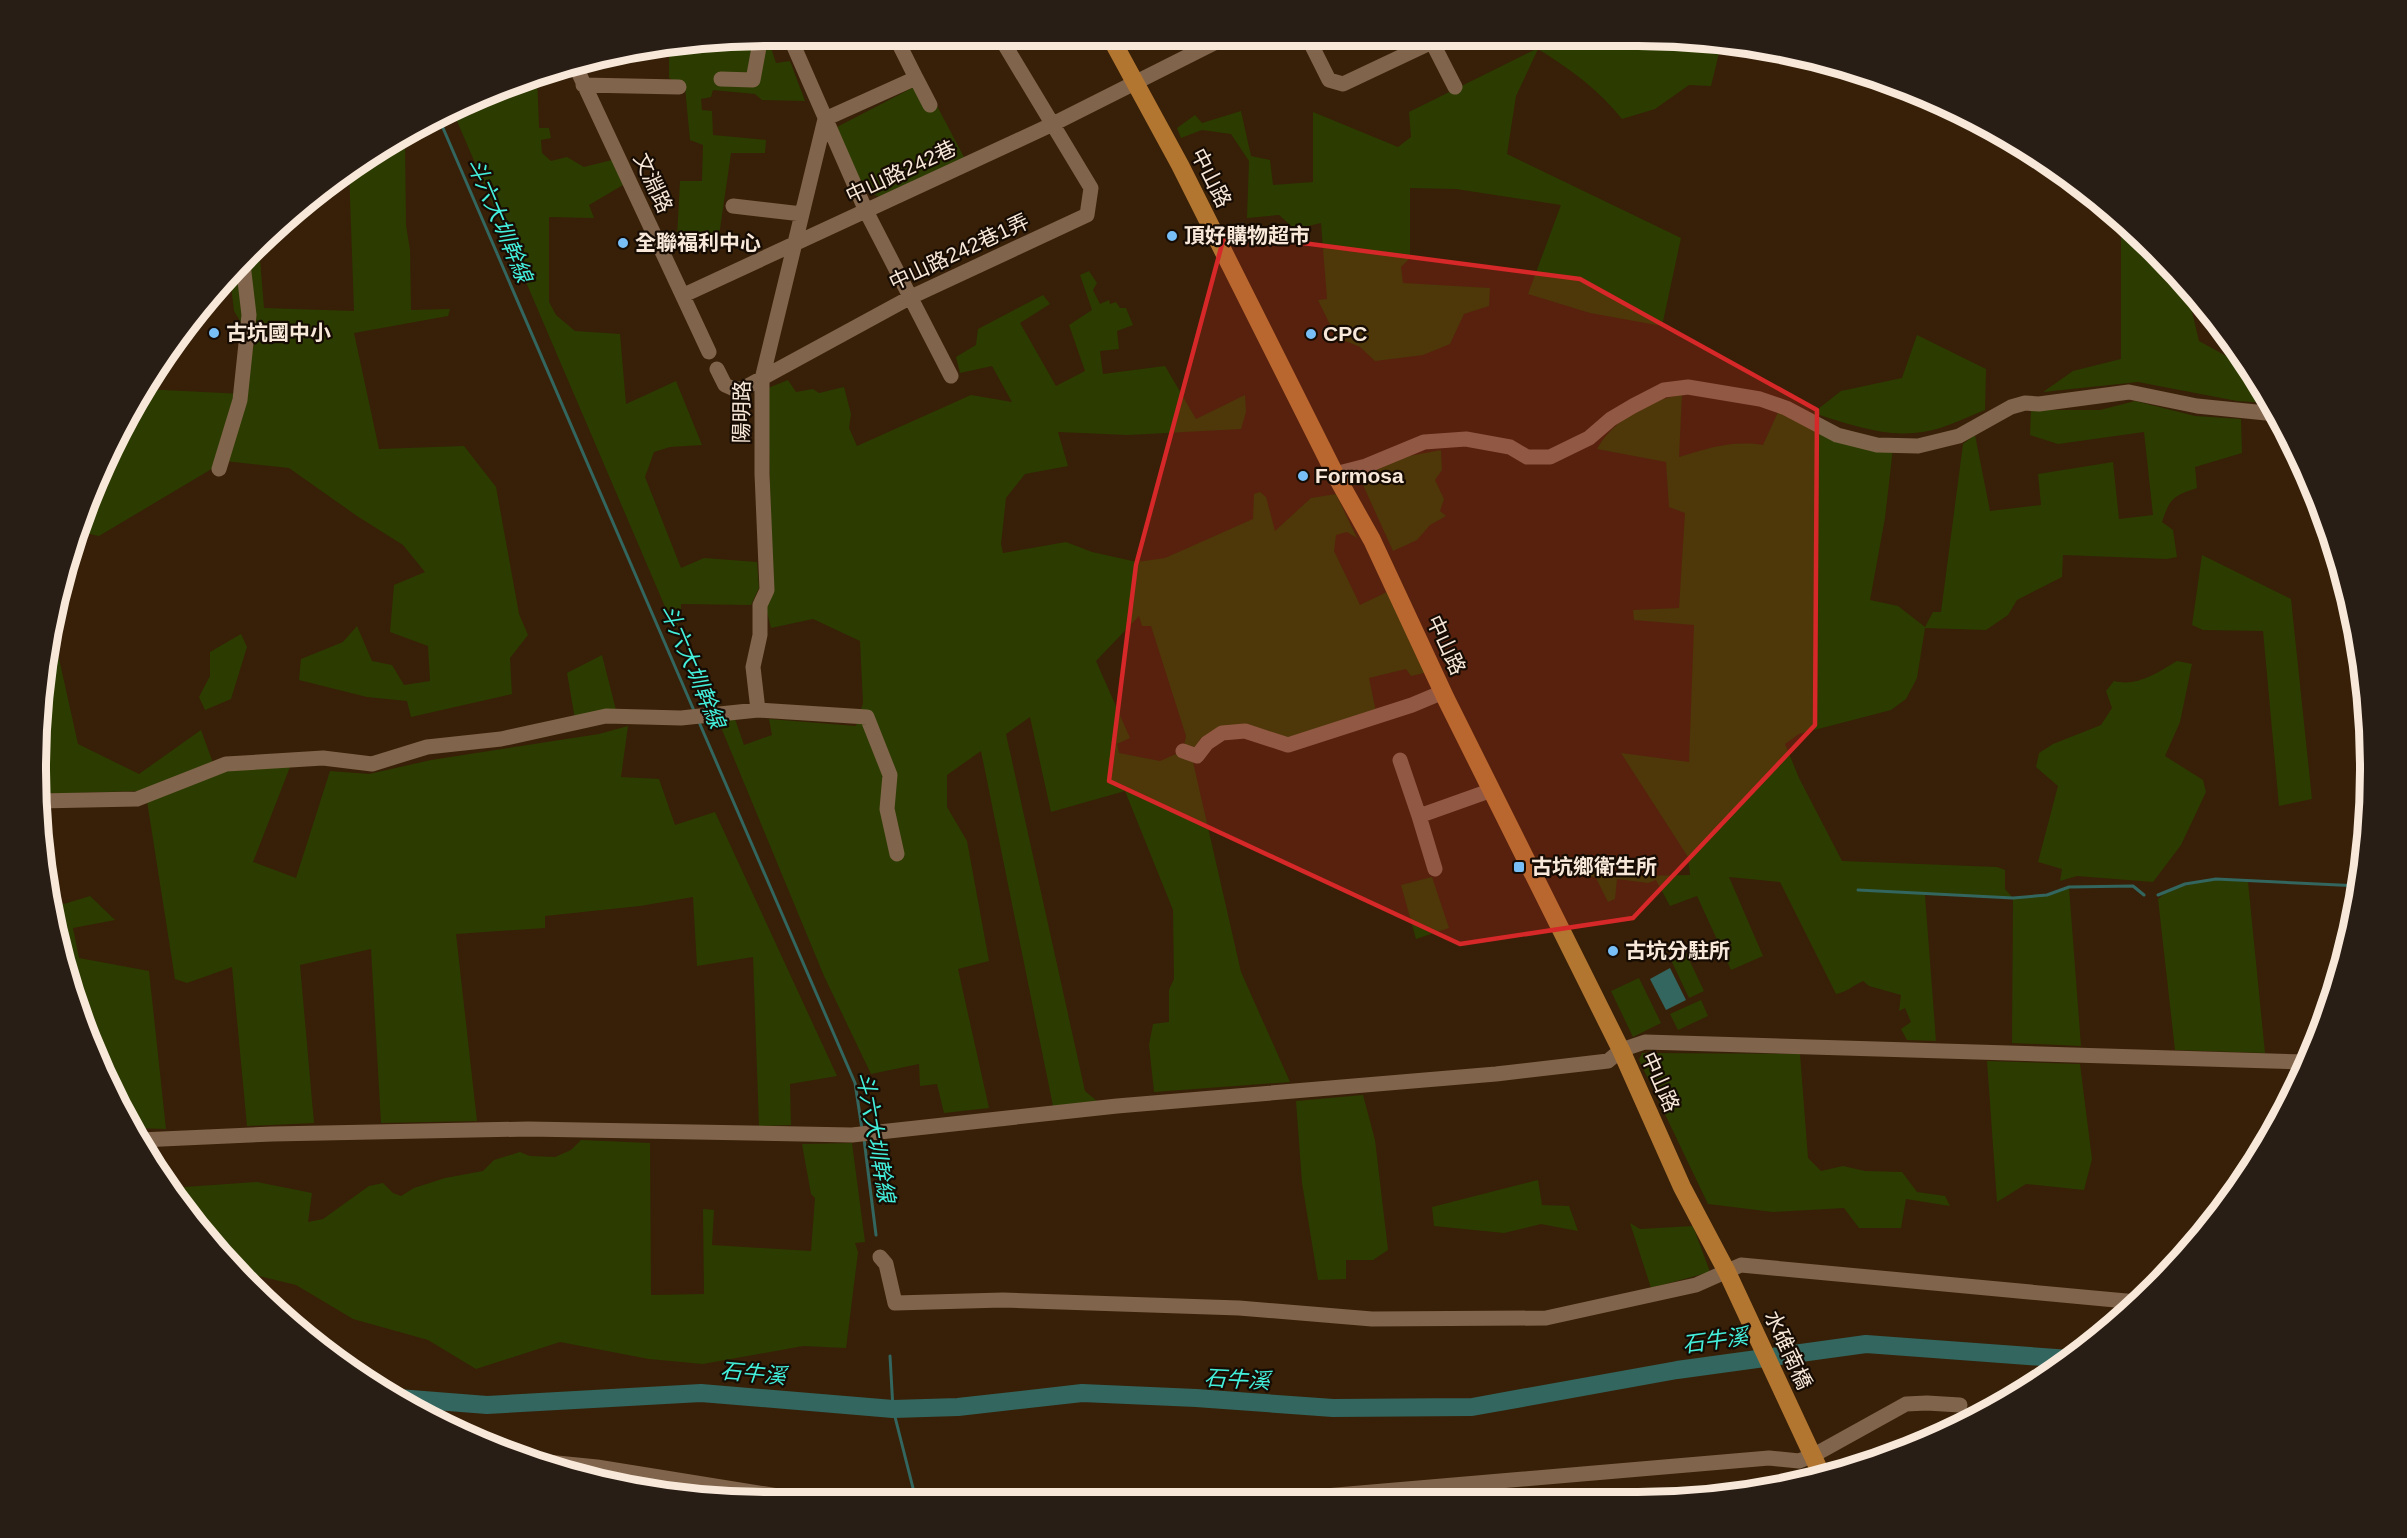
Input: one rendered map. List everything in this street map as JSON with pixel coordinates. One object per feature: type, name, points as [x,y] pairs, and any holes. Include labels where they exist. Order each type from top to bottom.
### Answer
[{"type":"main road","name":"中山路","points":[[1115,46],[1180,165],[1335,474],[1372,540],[1443,692],[1622,1050],[1682,1187],[1727,1272]]},
{"type":"main road","name":"水碓南橋","points":[[1727,1272],[1819,1468]]},
{"type":"street","points":[[721,79],[753,80],[759,46]]},
{"type":"street","points":[[794,46],[866,211],[951,376]]},
{"type":"street","points":[[900,46],[930,105]]},
{"type":"street","points":[[1006,46],[1053,124]]},
{"type":"street","points":[[1312,46],[1329,80],[1343,84],[1424,46]]},
{"type":"street","points":[[1434,46],[1455,87]]},
{"type":"street","name":"中山路242巷","points":[[684,295],[1053,124],[1135,84],[1194,48]]},
{"type":"street","name":"文淵路","points":[[578,72],[709,352]]},
{"type":"street","points":[[825,120],[916,78]]},
{"type":"street","points":[[583,85],[678,87]]},
{"type":"street","name":"陽明路","points":[[758,710],[753,667],[760,635],[760,605],[767,590],[762,474],[762,379],[825,120]]},
{"type":"street","name":"中山路242巷1弄","points":[[717,369],[725,385],[734,389],[742,389],[911,297],[1087,215],[1091,188],[1053,124]]},
{"type":"street","points":[[733,206],[802,214]]},
{"type":"street","points":[[219,469],[240,400],[249,315],[244,273]]},
{"type":"street","points":[[1335,474],[1366,466],[1424,442],[1466,439],[1510,447],[1527,457],[1550,457],[1589,438],[1611,419],[1664,390],[1688,387],[1760,399],[1786,408],[1837,435],[1877,445],[1918,446],[1959,436],[2002,412],[2025,403],[2039,404],[2129,392],[2197,406],[2267,413]]},
{"type":"street","points":[[1183,751],[1197,756],[1207,743],[1222,733],[1245,731],[1288,745],[1412,705],[1443,692]]},
{"type":"street","points":[[47,801],[137,799],[226,764],[323,758],[372,764],[427,747],[501,739],[606,716],[681,718],[758,710],[867,717],[890,775],[887,809],[897,854]]},
{"type":"street","points":[[1400,760],[1435,869]]},
{"type":"street","points":[[1419,816],[1492,790]]},
{"type":"street","points":[[149,1140],[273,1134],[528,1129],[859,1134],[1117,1106],[1541,1069],[1608,1061],[1622,1050],[1645,1042],[2298,1062]]},
{"type":"street","points":[[880,1257],[886,1264],[889,1286],[895,1303],[1034,1301],[1239,1308],[1372,1319],[1546,1318],[1696,1284],[1741,1265],[2126,1301]]},
{"type":"street","points":[[1372,1492],[1769,1458],[1798,1461],[1811,1450],[1906,1404],[1960,1405]]},
{"type":"street","points":[[575,1465],[759,1492]]},
{"type":"highlighted area","points":[[1225,233],[1580,279],[1817,410],[1815,725],[1633,918],[1460,944],[1109,781],[1136,565]]},
{"type":"green space","points":[[770,46],[776,63],[790,61],[805,101],[762,100],[755,94],[713,90],[711,97],[701,99],[702,110],[712,111],[713,135],[766,140],[765,153],[731,153],[719,236],[677,237],[680,181],[702,181],[703,145],[690,140],[685,87],[669,78],[669,54]]},
{"type":"green space","points":[[1539,46],[1638,46],[1719,52],[1711,86],[1689,85],[1655,109],[1622,119],[1583,80],[1538,49],[1516,96],[1507,154],[1681,238],[1662,326],[1590,313],[1528,294],[1561,205],[1456,189],[1410,188],[1410,258],[1401,267],[1403,283],[1490,288],[1489,306],[1464,314],[1450,344],[1423,355],[1375,361],[1360,347],[1336,337],[1318,300],[1327,299],[1321,223],[1295,229],[1279,215],[1247,218],[1249,161],[1231,134],[1202,130],[1181,138],[1177,128],[1195,115],[1202,123],[1241,111],[1251,156],[1270,160],[1273,185],[1313,182],[1313,112],[1398,147],[1411,137],[1409,112]]},
{"type":"green space","points":[[537,85],[539,128],[549,128],[551,138],[541,140],[542,153],[551,161],[567,157],[584,167],[612,160],[623,185],[589,205],[594,218],[549,217],[549,302],[556,315],[575,331],[620,334],[626,404],[676,381],[702,445],[670,447],[654,452],[645,477],[681,568],[704,558],[757,562],[759,588],[751,605],[681,604],[681,617],[675,630],[456,118]]},
{"type":"green space","points":[[914,87],[936,104],[965,159],[879,197],[861,188],[837,127]]},
{"type":"green space","points":[[405,145],[406,225],[410,250],[411,310],[450,309],[448,316],[354,333],[379,449],[464,446],[496,487],[519,614],[528,635],[510,658],[512,694],[411,717],[407,701],[367,697],[299,680],[301,659],[343,642],[357,626],[372,661],[392,665],[404,685],[430,681],[428,646],[390,632],[394,585],[425,572],[403,545],[289,468],[225,461],[99,536],[86,533],[121,449],[155,390],[244,394],[254,344],[234,311],[231,287],[260,256],[264,308],[354,311],[349,181]]},
{"type":"green space","points":[[2121,232],[2149,258],[2190,304],[2199,341],[2233,360],[2261,402],[2237,401],[2138,382],[2043,392],[2073,371],[2121,359]]},
{"type":"green space","points":[[1089,271],[1097,283],[1093,290],[1100,304],[1109,300],[1110,304],[1116,302],[1120,308],[1126,308],[1133,325],[1117,331],[1119,349],[1100,351],[1103,374],[1165,366],[1196,419],[1245,395],[1246,412],[1241,429],[1128,435],[1058,432],[1068,466],[1025,474],[1006,498],[1001,544],[1003,553],[1066,542],[1092,552],[1137,562],[1165,558],[1253,519],[1254,494],[1260,492],[1266,497],[1275,531],[1311,498],[1336,494],[1357,538],[1347,532],[1336,535],[1334,551],[1360,605],[1389,591],[1428,672],[1411,676],[1406,669],[1369,678],[1376,712],[1288,739],[1219,728],[1200,739],[1193,762],[1241,972],[1290,1082],[1154,1092],[1149,1045],[1153,1024],[1169,1022],[1169,990],[1174,979],[1173,910],[1125,791],[1051,812],[1030,717],[1006,734],[1085,1091],[1097,1101],[1053,1106],[981,751],[947,775],[947,807],[967,841],[989,961],[958,969],[989,1108],[944,1113],[937,1084],[920,1086],[919,1064],[871,1074],[824,976],[718,720],[735,719],[744,745],[772,735],[769,719],[856,726],[863,703],[860,641],[813,619],[771,628],[766,608],[772,586],[768,388],[788,380],[796,392],[813,389],[819,393],[844,387],[851,414],[849,428],[857,446],[971,395],[1012,402],[992,366],[960,373],[956,357],[976,345],[978,329],[1043,295],[1050,304],[1020,323],[1056,386],[1085,371],[1069,325],[1092,310],[1080,275]],"holes":[[[1139,616],[1142,626],[1151,626],[1186,736],[1183,751],[1160,761],[1119,753],[1117,744],[1130,738],[1096,661]]]},
{"type":"green space","points":[[1917,335],[1986,369],[1985,410],[1932,430],[1901,433],[1863,428],[1813,413],[1841,391],[1902,378]]},
{"type":"green space","points":[[1682,395],[1679,457],[1731,444],[1763,445],[1779,410],[1893,448],[1885,518],[1870,600],[1898,606],[1925,627],[1933,612],[1941,612],[1963,444],[1975,435],[1990,511],[2041,505],[2038,474],[2113,462],[2119,519],[2153,515],[2144,432],[2058,444],[2030,435],[2031,410],[2100,410],[2135,401],[2195,416],[2241,419],[2242,453],[2195,467],[2197,488],[2177,496],[2167,508],[2162,522],[2173,530],[2177,557],[2167,559],[2063,555],[2062,577],[2017,600],[2008,615],[1986,630],[1925,628],[1917,678],[1906,699],[1891,710],[1799,734],[1785,744],[1799,778],[1842,861],[1997,867],[2005,870],[2005,889],[2013,898],[1925,895],[1936,1041],[1907,1040],[1901,1029],[1911,1022],[1905,1008],[1899,1011],[1901,995],[1869,986],[1863,981],[1836,994],[1780,882],[1729,877],[1763,956],[1731,970],[1697,896],[1670,906],[1656,880],[1648,883],[1617,879],[1615,899],[1608,902],[1596,878],[1583,874],[1585,870],[1637,876],[1690,875],[1688,857],[1621,753],[1689,762],[1694,625],[1634,620],[1633,610],[1679,608],[1685,513],[1669,507],[1666,462],[1597,449],[1622,420],[1657,401]]},
{"type":"green space","points":[[1441,450],[1442,470],[1435,480],[1444,499],[1440,511],[1446,516],[1430,525],[1417,540],[1393,551],[1358,474],[1404,457]]},
{"type":"green space","points":[[2202,555],[2291,599],[2312,799],[2279,806],[2263,631],[2203,630],[2192,625]]},
{"type":"green space","points":[[241,634],[247,647],[231,699],[205,710],[199,697],[210,676],[210,652]]},
{"type":"green space","points":[[57,649],[78,744],[139,774],[201,730],[213,763],[139,791],[47,794],[48,722]]},
{"type":"green space","points":[[602,655],[616,710],[575,719],[567,673]]},
{"type":"green space","points":[[2177,661],[2192,664],[2180,722],[2165,756],[2203,780],[2206,792],[2181,845],[2153,882],[2077,876],[2060,881],[2062,869],[2038,862],[2058,786],[2036,767],[2039,753],[2053,744],[2101,725],[2112,708],[2106,691],[2114,681],[2139,680]]},
{"type":"green space","points":[[628,726],[621,777],[659,779],[675,825],[715,812],[837,1076],[790,1084],[791,1125],[759,1126],[753,957],[697,966],[693,897],[640,906],[545,916],[545,928],[456,934],[477,1121],[381,1123],[371,949],[300,965],[314,1123],[247,1126],[232,967],[187,983],[175,979],[147,801],[228,769],[290,767],[253,862],[296,878],[330,771],[369,774],[431,760],[599,734]]},
{"type":"green space","points":[[1432,877],[1449,928],[1416,939],[1401,885]]},
{"type":"green space","points":[[2216,879],[2248,882],[2265,1053],[2175,1050],[2158,899],[2170,889]]},
{"type":"green space","points":[[2069,887],[2081,1046],[2012,1043],[2013,898],[2047,895]]},
{"type":"green space","points":[[90,896],[115,920],[73,928],[79,958],[149,971],[166,1129],[142,1128],[101,1045],[69,947],[59,902],[64,904]]},
{"type":"green space","points":[[1686,953],[1704,991],[1689,998],[1671,960]]},
{"type":"green space","points":[[1639,978],[1661,1023],[1633,1037],[1611,991]]},
{"type":"green space","points":[[1701,1000],[1708,1016],[1678,1030],[1670,1014]]},
{"type":"green space","points":[[1642,1053],[1800,1054],[1808,1158],[1821,1171],[1843,1166],[1865,1171],[1902,1172],[1917,1192],[1945,1196],[1950,1206],[1906,1199],[1901,1228],[1859,1228],[1844,1208],[1773,1212],[1708,1204],[1639,1060]]},
{"type":"green space","points":[[1987,1061],[2080,1064],[2092,1159],[2084,1190],[2026,1184],[1997,1202]]},
{"type":"green space","points":[[1363,1095],[1375,1140],[1388,1250],[1373,1260],[1346,1260],[1346,1279],[1318,1280],[1302,1183],[1296,1101]]},
{"type":"green space","points":[[581,1140],[650,1143],[651,1295],[704,1294],[703,1209],[714,1210],[712,1245],[811,1251],[815,1198],[811,1194],[802,1144],[852,1143],[865,1242],[855,1243],[858,1252],[846,1348],[803,1346],[703,1364],[649,1359],[560,1342],[476,1369],[428,1340],[353,1319],[296,1285],[253,1274],[196,1209],[180,1187],[257,1182],[312,1193],[308,1222],[323,1219],[369,1186],[383,1183],[393,1193],[401,1196],[414,1188],[445,1178],[483,1171],[494,1160],[520,1152],[530,1156],[555,1157],[571,1150]]},
{"type":"green space","points":[[1538,1180],[1542,1205],[1569,1206],[1578,1231],[1541,1224],[1504,1233],[1434,1226],[1432,1207]]},
{"type":"green space","points":[[1630,1223],[1640,1229],[1693,1226],[1710,1272],[1651,1288]]},
{"type":"water","points":[[1670,968],[1686,1000],[1666,1010],[1650,979]]},
{"type":"waterway","name":"斗六大圳幹線","points":[[442,125],[695,713]]},
{"type":"waterway","name":"斗六大圳幹線","points":[[699,722],[855,1083],[862,1129]]},
{"type":"waterway","points":[[2158,895],[2185,884],[2216,879],[2351,886]]},
{"type":"waterway","points":[[1858,890],[2013,898],[2047,895],[2069,887],[2133,886],[2144,895]]},
{"type":"waterway","name":"斗六大圳幹線","points":[[864,1139],[876,1235]]},
{"type":"waterway","name":"石牛溪","points":[[416,1399],[487,1405],[701,1393],[893,1409],[958,1407],[1082,1393],[1196,1398],[1333,1408],[1472,1407],[1677,1370],[1866,1344],[2056,1358]]},
{"type":"waterway","name":"斗六大圳幹線","points":[[890,1356],[893,1409],[914,1492]]},
{"type":"place","name":"頂好購物超市","points":[[1172,236]]},
{"type":"place","name":"全聯福利中心","points":[[623,243]]},
{"type":"place","name":"古坑國中小","points":[[214,333]]},
{"type":"place","name":"CPC","points":[[1311,334]]},
{"type":"place","name":"Formosa","points":[[1303,476]]},
{"type":"place","name":"古坑鄉衛生所","points":[[1519,867]]},
{"type":"place","name":"古坑分駐所","points":[[1613,951]]}]
